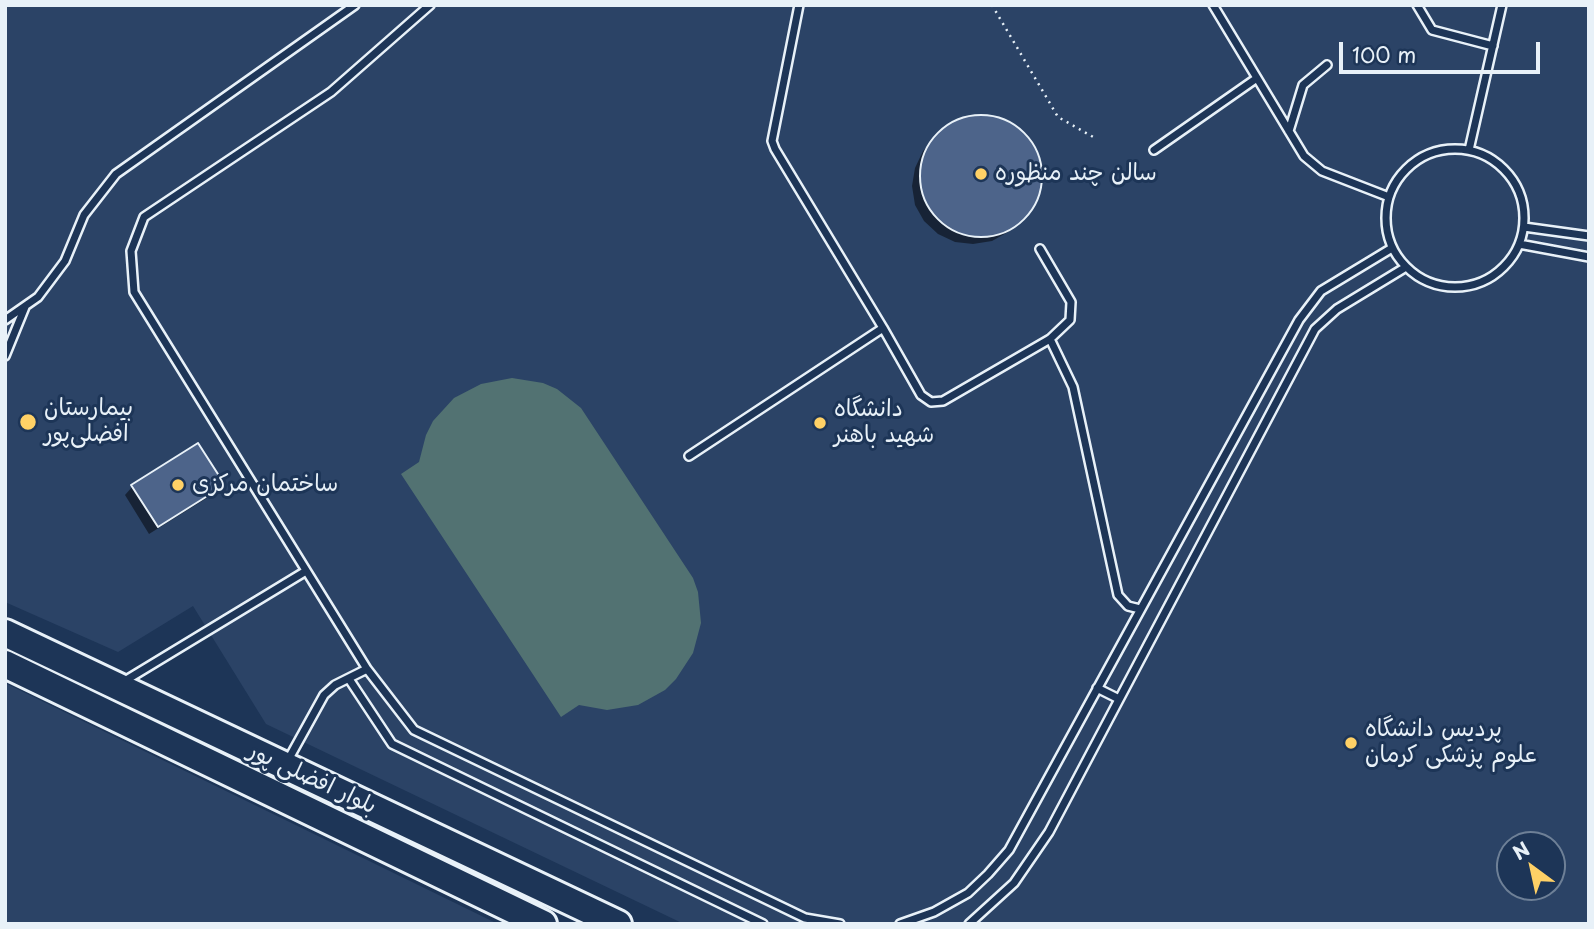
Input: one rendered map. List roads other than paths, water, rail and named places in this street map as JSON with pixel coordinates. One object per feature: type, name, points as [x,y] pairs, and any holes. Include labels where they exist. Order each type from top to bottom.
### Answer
[{"type":"highway","name":"بلوار افضلی پور","points":[[5,633],[618,924]]},
{"type":"highway","name":"بلوار افضلی پور","points":[[5,664],[543,924]]},
{"type":"lane","points":[[6,320],[38,297],[65,261],[84,215],[117,174],[348,13],[355,5]]},
{"type":"lane","points":[[430,5],[331,92],[144,217],[131,251],[134,292],[367,668],[414,730],[805,918],[841,924]]},
{"type":"lane","points":[[799,5],[772,141],[921,394],[931,402],[943,401],[1050,339],[1070,320],[1071,302],[1040,250]]},
{"type":"lane","points":[[1213,5],[1304,156],[1322,170],[1389,197]]},
{"type":"lane","points":[[1417,5],[1433,30],[1493,46]]},
{"type":"lane","points":[[1469,150],[1502,5]]},
{"type":"lane","points":[[1289,131],[1304,85],[1327,65]]},
{"type":"lane","points":[[1154,150],[1257,78]]},
{"type":"lane","points":[[1443,150],[1469,150],[1488,157],[1505,170],[1517,187],[1523,206],[1524,227],[1519,244],[1507,263],[1489,278],[1468,286],[1446,287],[1424,280],[1406,268],[1392,248],[1386,223],[1389,197],[1401,175],[1420,159],[1443,150]]},
{"type":"lane","points":[[1524,227],[1589,236]]},
{"type":"lane","points":[[1519,244],[1589,257]]},
{"type":"lane","points":[[900,924],[934,912],[968,893],[1009,850],[1299,320],[1321,291],[1392,248]]},
{"type":"lane","points":[[969,924],[1014,883],[1049,832],[1315,329],[1337,309],[1406,268]]},
{"type":"lane","points":[[5,356],[25,306]]},
{"type":"lane","points":[[689,456],[883,328]]},
{"type":"lane","points":[[1050,339],[1073,387],[1118,595],[1128,606],[1140,609]]},
{"type":"lane","points":[[117,686],[306,571]]},
{"type":"lane","points":[[284,766],[324,695],[335,685],[367,668]]},
{"type":"lane","points":[[349,679],[392,744],[763,924]]},
{"type":"lane","points":[[1097,688],[1119,699]]},
{"type":"place","name":"سالن چند منظوره","points":[[981,174]]},
{"type":"place","name":"بیمارستان افضلی‌پور","points":[[28,422]]},
{"type":"place","name":"دانشگاه شهید باهنر","points":[[820,423]]},
{"type":"place","name":"ساختمان مرکزی","points":[[178,485]]},
{"type":"place","name":"پردیس دانشگاه علوم پزشکی کرمان","points":[[1351,743]]}]
